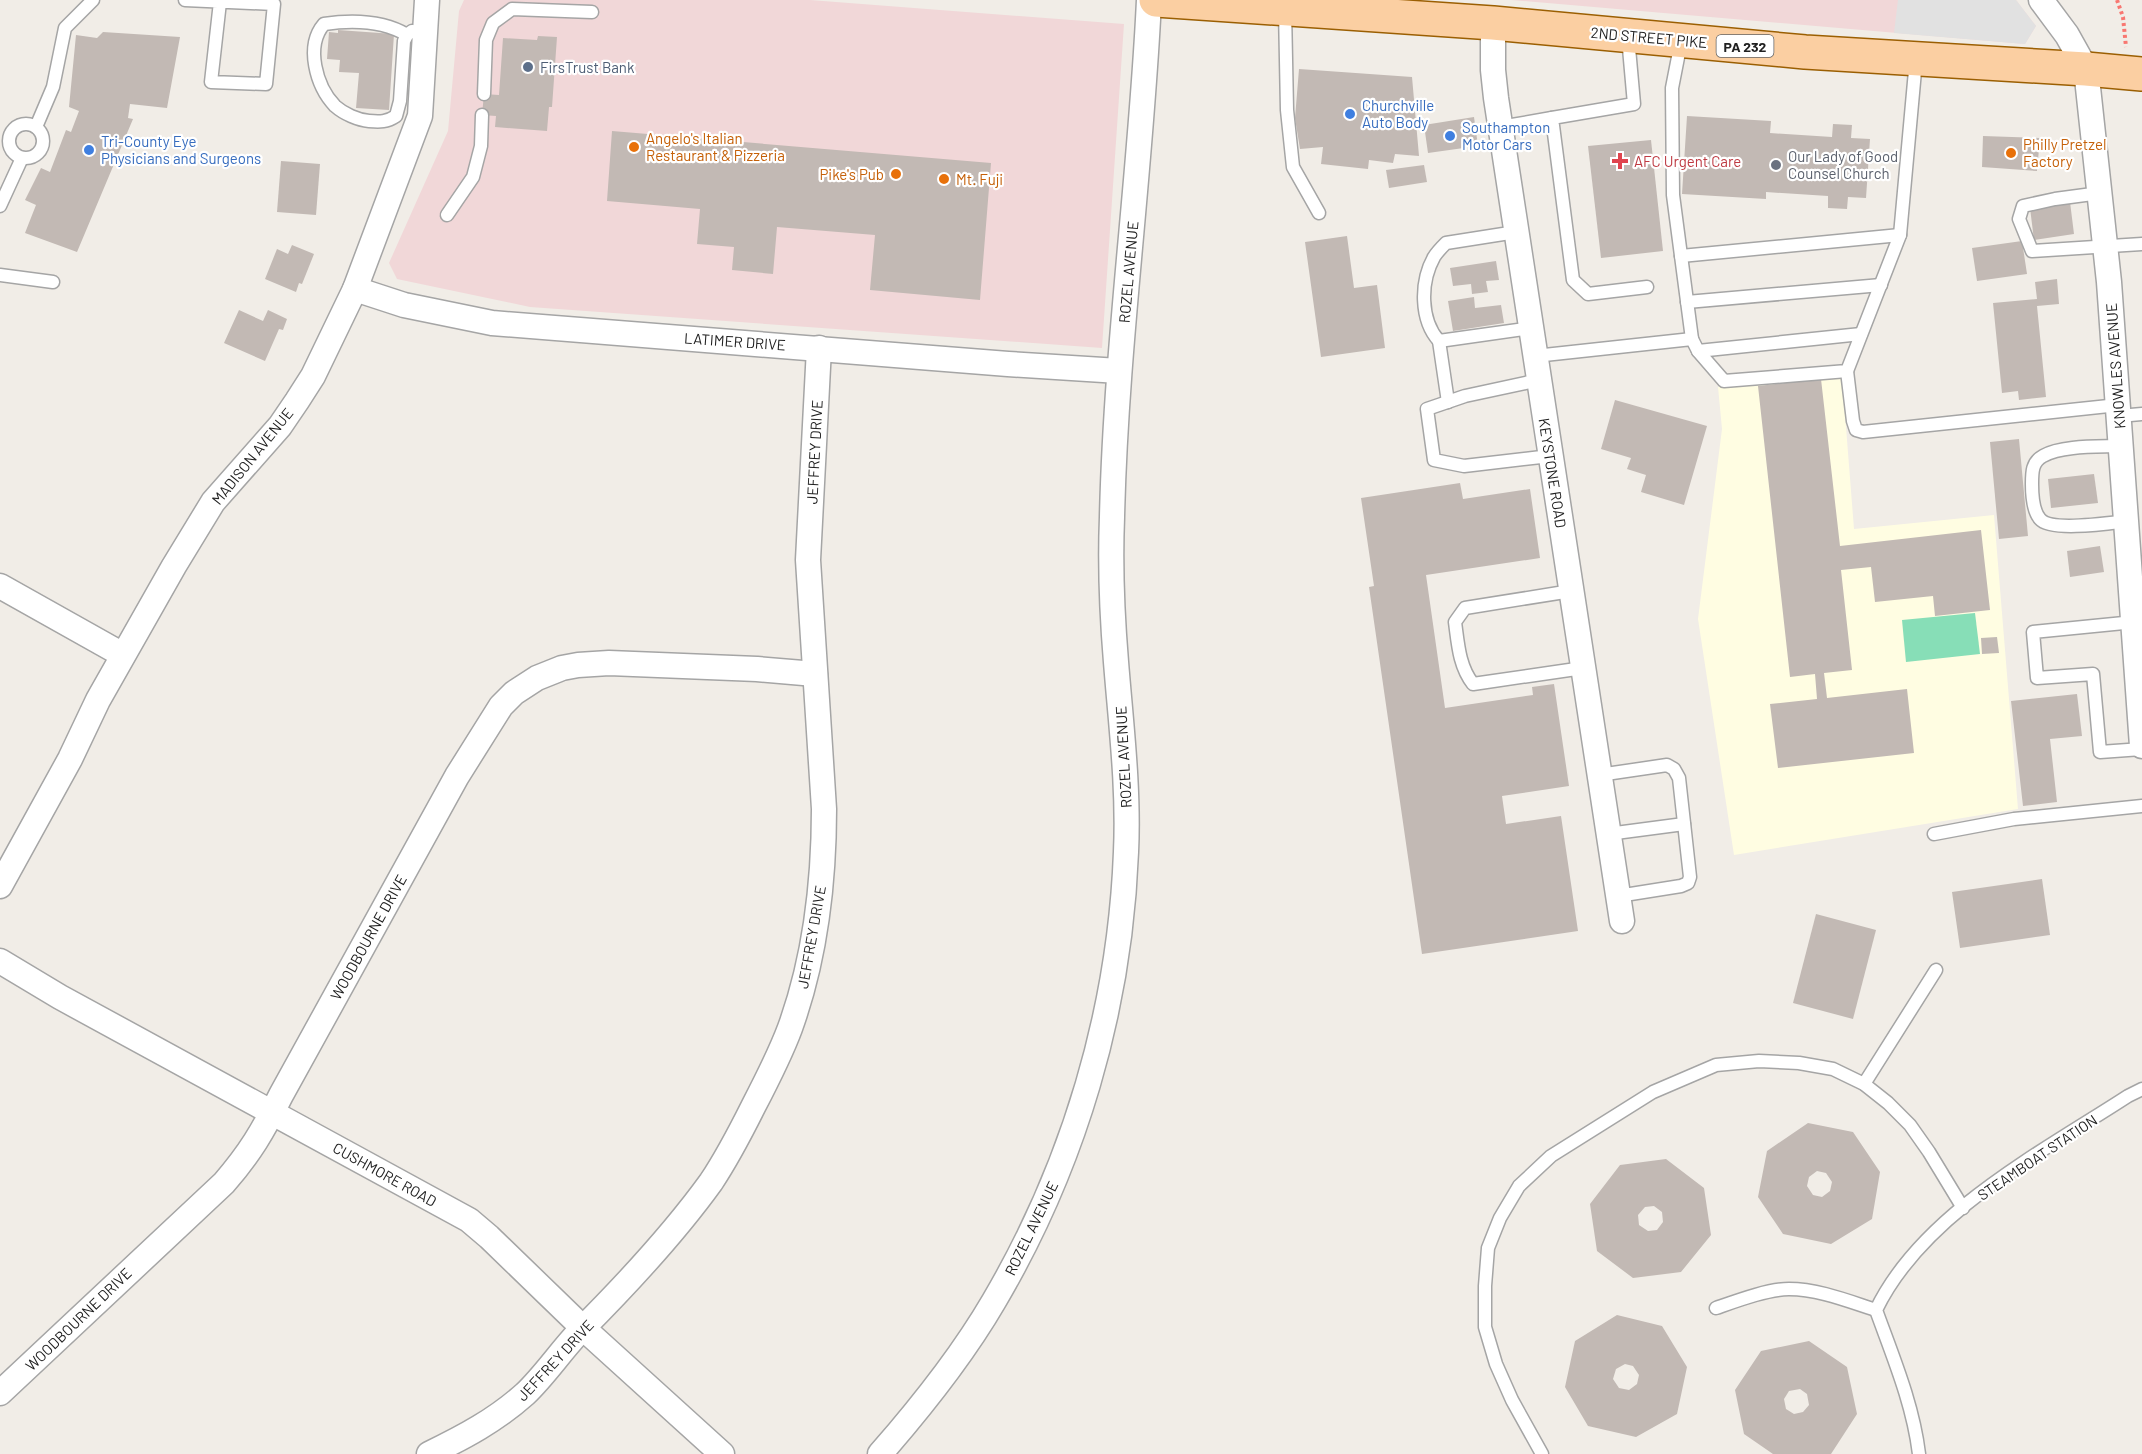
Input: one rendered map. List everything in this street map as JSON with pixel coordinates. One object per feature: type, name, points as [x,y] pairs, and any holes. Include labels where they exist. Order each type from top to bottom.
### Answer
[{"type":"main road","name":"2ND STREET PIKE","points":[[1156,0],[1285,9],[1338,6],[1805,52],[2086,69],[2134,64]]},
{"type":"street","name":"MADISON AVENUE","points":[[0,886],[69,759],[98,700],[213,502],[280,426],[297,401],[313,376],[355,289],[420,116],[416,34],[427,0]]},
{"type":"street","name":"ROZEL AVENUE","points":[[880,1454],[947,1372],[992,1305],[1020,1256],[1069,1143],[1086,1092],[1112,984],[1122,918],[1126,851],[1126,777],[1112,598],[1114,446],[1149,0]]},
{"type":"street","name":"KNOWLES AVENUE","points":[[2041,0],[2067,35],[2086,69],[2126,412],[2121,446],[2127,521],[2137,587],[2134,622],[2142,747]]},
{"type":"street","name":"KEYSTONE ROAD","points":[[1493,23],[1493,70],[1500,127],[1622,921]]},
{"type":"street","name":"LATIMER DRIVE","points":[[355,289],[404,305],[492,323],[1008,364],[1119,370]]},
{"type":"street","name":"JEFFREY DRIVE","points":[[429,1454],[471,1434],[500,1415],[526,1393],[583,1328],[614,1298],[691,1209],[712,1180],[749,1116],[789,1030],[807,968],[822,874],[824,809],[808,560],[819,348]]},
{"type":"street","points":[[0,586],[123,656]]},
{"type":"street","name":"WOODBOURNE DRIVE","points":[[1,1390],[224,1183],[252,1149],[457,776],[501,706],[514,693],[537,678],[562,668],[598,663],[757,669],[815,674]]},
{"type":"street","name":"CUSHMORE ROAD","points":[[0,961],[60,997],[469,1220],[583,1328],[722,1454]]},
{"type":"lane","points":[[36,127],[53,87],[65,28],[93,0]]},
{"type":"lane","points":[[186,0],[274,2],[266,84],[211,82],[220,2]]},
{"type":"lane","points":[[484,94],[486,40],[493,23],[512,9],[592,12]]},
{"type":"lane","points":[[1285,9],[1287,110],[1293,167],[1318,213]]},
{"type":"lane","points":[[335,22],[378,24],[416,34],[404,41],[399,109],[396,116],[380,122],[363,120],[336,107],[318,76],[315,44],[318,31],[324,24],[335,22]]},
{"type":"lane","points":[[1500,127],[1634,104],[1628,36]]},
{"type":"lane","points":[[1682,40],[1672,87],[1673,195],[1692,339],[1698,351],[1724,381],[1847,371]]},
{"type":"lane","points":[[1917,58],[1900,235],[1847,371],[1856,430],[1863,432],[2126,412]]},
{"type":"lane","points":[[447,215],[473,177],[481,146],[482,116]]},
{"type":"lane","points":[[1552,118],[1573,280],[1588,294],[1647,287]]},
{"type":"lane","points":[[25,124],[36,127],[42,136],[42,148],[34,157],[22,158],[10,148],[9,142],[11,132],[25,124]]},
{"type":"lane","points":[[0,206],[22,158]]},
{"type":"lane","points":[[2100,193],[2023,206],[2019,219],[2032,251],[2142,244]]},
{"type":"lane","points":[[1448,402],[1439,341],[1431,332],[1423,308],[1425,285],[1433,258],[1446,243],[1516,232]]},
{"type":"lane","points":[[1681,256],[1900,235]]},
{"type":"lane","points":[[0,275],[53,282]]},
{"type":"lane","points":[[1687,302],[1881,285]]},
{"type":"lane","points":[[1439,341],[1531,328]]},
{"type":"lane","points":[[1698,351],[1861,333]]},
{"type":"lane","points":[[1535,356],[1692,339]]},
{"type":"lane","points":[[1539,380],[1465,396],[1427,409],[1434,460],[1464,466],[1550,456]]},
{"type":"lane","points":[[2121,446],[2050,452],[2036,461],[2032,468],[2032,485],[2036,512],[2045,523],[2077,526],[2127,521]]},
{"type":"lane","points":[[1571,591],[1465,608],[1455,622],[1457,642],[1464,673],[1473,684],[1583,668]]},
{"type":"lane","points":[[2134,622],[2033,632],[2037,678],[2093,675],[2100,752],[2142,747]]},
{"type":"lane","points":[[1599,775],[1667,765],[1674,769],[1678,778],[1690,877],[1688,883],[1618,896]]},
{"type":"lane","points":[[1934,834],[2014,819],[2142,806]]},
{"type":"lane","points":[[1608,834],[1684,824]]},
{"type":"lane","points":[[1864,1084],[1936,970]]},
{"type":"lane","points":[[1542,1454],[1512,1400],[1496,1364],[1485,1327],[1488,1248],[1500,1218],[1519,1186],[1551,1156],[1644,1097],[1716,1065],[1759,1061],[1799,1063],[1833,1069],[1864,1084],[1910,1125],[1963,1208]]},
{"type":"lane","name":"STEAMBOAT STATION","points":[[1876,1310],[1886,1290],[1912,1254],[1963,1208],[1996,1181],[2142,1089]]},
{"type":"lane","points":[[1716,1308],[1740,1299],[1788,1289],[1827,1294],[1876,1310],[1903,1382],[1919,1454]]},
{"type":"path","points":[[2117,0],[2134,64]]},
{"type":"shaded area","points":[[464,0],[810,0],[1124,24],[1102,348],[530,307],[397,279],[389,263],[448,131],[459,11]]},
{"type":"shaded area","points":[[1511,0],[2016,0],[2036,26],[2025,44]]},
{"type":"shaded area","points":[[1898,0],[2016,0],[2036,26],[2025,44],[1894,33]]},
{"type":"shaded area","points":[[1842,376],[1854,529],[1994,515],[2018,809],[1734,855],[1698,619],[1722,429],[1718,387]]},
{"type":"green space","points":[[1975,613],[1980,654],[1906,662],[1902,620]]},
{"type":"building","points":[[338,30],[394,34],[389,110],[356,108],[359,73],[339,72],[340,60],[327,59],[329,32],[338,33]]},
{"type":"building","name":"Tri-County Eye Physicians and Surgeons","points":[[103,32],[180,37],[167,108],[130,104],[128,118],[133,119],[77,252],[25,233],[36,205],[25,200],[41,168],[50,172],[66,130],[71,132],[79,111],[69,107],[76,35],[97,38]]},
{"type":"building","name":"FirsTrust Bank","points":[[538,36],[557,37],[552,107],[549,107],[547,131],[495,127],[496,116],[482,115],[484,94],[499,95],[503,38],[537,40]]},
{"type":"building","points":[[1299,69],[1412,77],[1419,156],[1395,154],[1393,163],[1369,160],[1368,169],[1321,164],[1323,147],[1300,149],[1295,118]]},
{"type":"building","name":"Our Lady of Good Counsel Church","points":[[1687,116],[1771,121],[1770,133],[1832,137],[1833,124],[1852,125],[1851,138],[1870,139],[1866,198],[1848,197],[1847,209],[1828,208],[1828,196],[1766,192],[1766,199],[1682,194]]},
{"type":"building","points":[[1474,117],[1478,146],[1428,153],[1424,125]]},
{"type":"building","points":[[612,131],[991,163],[980,300],[870,290],[875,235],[777,227],[773,274],[732,270],[734,247],[697,244],[700,209],[607,201]]},
{"type":"building","name":"Philly Pretzel Factory","points":[[1983,136],[2040,138],[2037,171],[1982,167]]},
{"type":"building","points":[[1651,140],[1663,251],[1601,258],[1588,146]]},
{"type":"building","points":[[281,161],[320,164],[316,215],[277,212]]},
{"type":"building","points":[[1424,165],[1427,182],[1389,188],[1386,170]]},
{"type":"building","points":[[2070,202],[2074,234],[2034,240],[2030,208]]},
{"type":"building","points":[[1347,236],[1354,288],[1377,285],[1385,348],[1321,357],[1305,242]]},
{"type":"building","points":[[2022,241],[2027,274],[1977,281],[1972,248]]},
{"type":"building","points":[[292,245],[314,254],[302,284],[299,283],[296,292],[265,279],[277,249],[288,254]]},
{"type":"building","points":[[1496,261],[1499,280],[1486,281],[1488,292],[1472,294],[1471,284],[1453,286],[1450,268]]},
{"type":"building","points":[[2057,279],[2059,304],[2037,306],[2046,397],[2019,400],[2018,391],[2002,393],[1993,303],[2037,299],[2035,282]]},
{"type":"building","points":[[1474,297],[1475,308],[1501,305],[1504,323],[1453,331],[1448,301]]},
{"type":"building","points":[[239,310],[263,321],[268,310],[287,319],[283,330],[279,329],[265,361],[224,343]]},
{"type":"building","points":[[1821,379],[1840,546],[1981,530],[1990,610],[1935,616],[1933,596],[1875,602],[1871,567],[1841,570],[1852,670],[1824,673],[1827,698],[1907,689],[1914,753],[1778,768],[1770,704],[1817,699],[1815,674],[1790,677],[1758,386]]},
{"type":"building","points":[[1615,400],[1707,426],[1684,505],[1641,492],[1646,475],[1627,469],[1631,458],[1601,449]]},
{"type":"building","points":[[2019,439],[2028,536],[1999,539],[1990,442]]},
{"type":"building","points":[[2094,474],[2098,503],[2051,508],[2048,479]]},
{"type":"building","points":[[1460,483],[1463,499],[1530,489],[1540,558],[1426,575],[1445,708],[1533,695],[1532,687],[1554,684],[1569,786],[1502,796],[1506,824],[1561,816],[1578,931],[1422,954],[1369,587],[1374,586],[1361,498]]},
{"type":"building","points":[[2100,546],[2104,572],[2070,577],[2067,551]]},
{"type":"building","points":[[1997,637],[1999,653],[1982,654],[1981,638]]},
{"type":"building","points":[[2077,694],[2082,736],[2050,739],[2057,802],[2023,806],[2011,701]]},
{"type":"building","points":[[2042,879],[2050,935],[1960,948],[1952,892]]},
{"type":"building","points":[[1816,914],[1876,930],[1853,1019],[1793,1003]]},
{"type":"building","points":[[1808,1123],[1853,1132],[1880,1172],[1872,1219],[1831,1244],[1783,1234],[1758,1197],[1767,1151]],"holes":[[[1817,1171],[1826,1173],[1832,1182],[1830,1191],[1822,1197],[1813,1195],[1807,1186],[1809,1177]]]},
{"type":"building","points":[[1666,1159],[1704,1188],[1711,1235],[1681,1272],[1633,1278],[1597,1251],[1590,1204],[1620,1165]],"holes":[[[1654,1206],[1662,1212],[1663,1222],[1657,1230],[1648,1231],[1639,1225],[1638,1215],[1645,1207]]]},
{"type":"building","points":[[1617,1315],[1662,1326],[1687,1367],[1677,1414],[1636,1437],[1588,1426],[1565,1387],[1575,1341]],"holes":[[[1625,1364],[1633,1366],[1639,1375],[1637,1384],[1629,1390],[1619,1388],[1613,1379],[1616,1369]]]},
{"type":"building","points":[[1809,1341],[1847,1367],[1857,1414],[1831,1454],[1773,1454],[1744,1434],[1735,1390],[1761,1351]],"holes":[[[1800,1389],[1807,1394],[1809,1405],[1803,1412],[1794,1414],[1786,1409],[1784,1399],[1789,1391]]]},
{"type":"place","name":"FirsTrust Bank","points":[[528,67]]},
{"type":"place","name":"Churchville Auto Body","points":[[1350,114]]},
{"type":"place","name":"Southampton Motor Cars","points":[[1450,136]]},
{"type":"place","name":"Angelo's Italian Restaurant & Pizzeria","points":[[634,147]]},
{"type":"place","name":"Tri-County Eye Physicians and Surgeons","points":[[89,150]]},
{"type":"place","name":"Philly Pretzel Factory","points":[[2011,153]]},
{"type":"place","name":"AFC Urgent Care","points":[[1620,161]]},
{"type":"place","name":"Our Lady of Good Counsel Church","points":[[1776,165]]},
{"type":"place","name":"Pike's Pub","points":[[896,174]]},
{"type":"place","name":"Mt. Fuji","points":[[944,179]]}]
